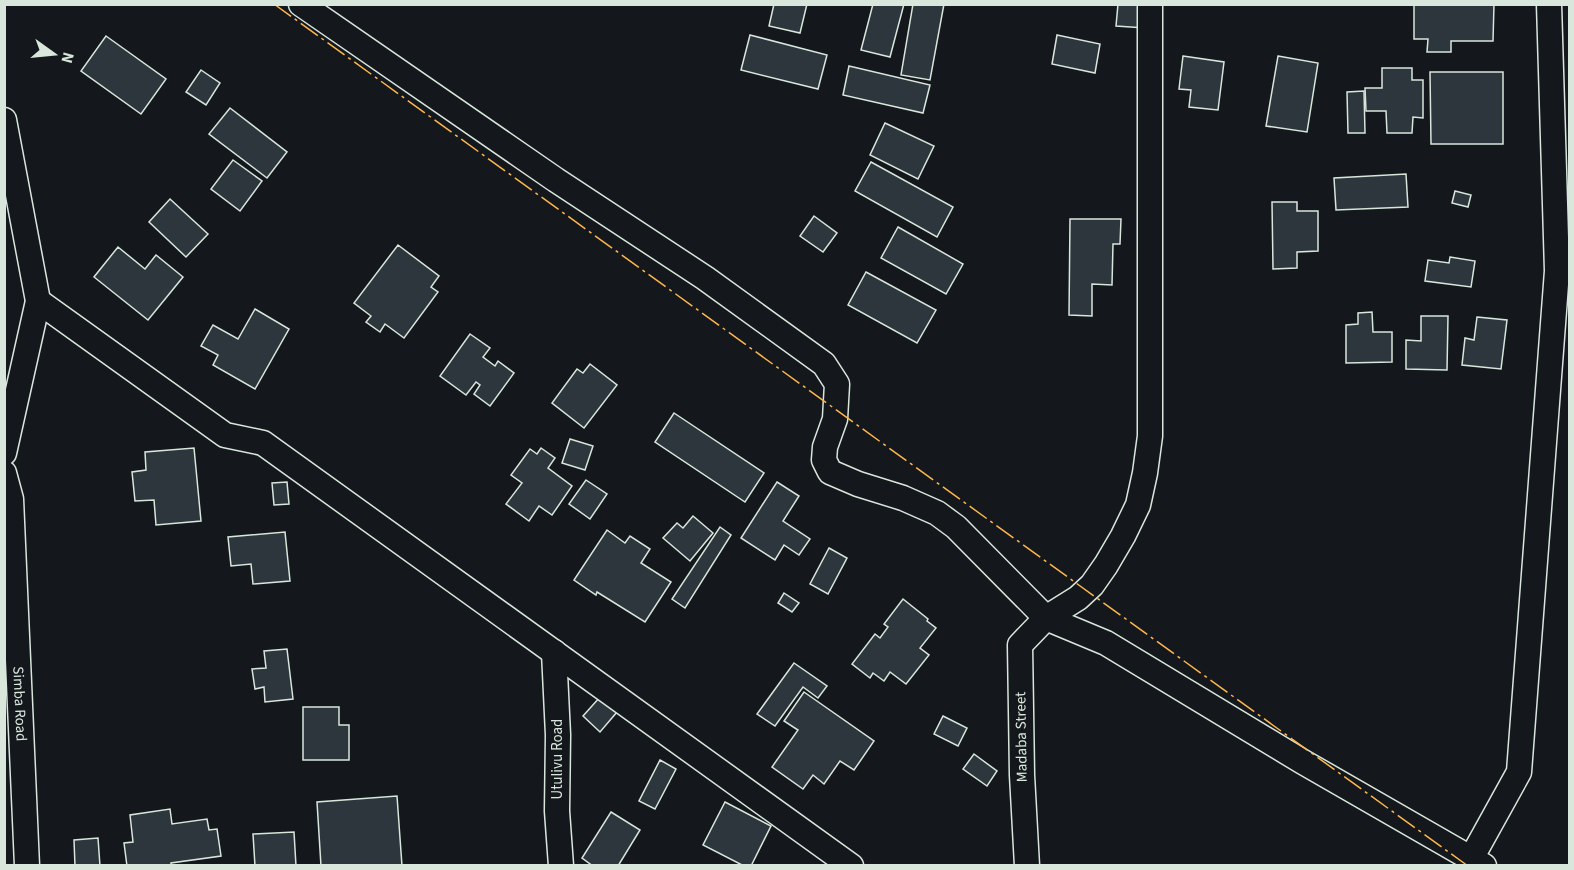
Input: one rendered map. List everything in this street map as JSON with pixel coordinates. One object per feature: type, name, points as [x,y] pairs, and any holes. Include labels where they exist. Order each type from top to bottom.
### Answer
[{"type":"street","points":[[301,4],[556,180],[705,278],[824,364],[837,384],[835,419],[824,460],[830,471],[858,484],[903,498],[937,513],[963,534],[1046,618],[1106,643],[1303,762],[1478,861],[1519,772],[1563,271],[1549,4]]},
{"type":"street","name":"Madaba Street","points":[[1027,866],[1022,775],[1020,645],[1046,618],[1078,598],[1092,585],[1123,536],[1138,505],[1145,473],[1150,436],[1150,4]]},
{"type":"street","points":[[4,120],[38,301],[4,453]]},
{"type":"street","points":[[38,301],[225,435],[263,443],[851,866]]},
{"type":"street","name":"Simba Road","points":[[4,473],[11,499],[27,866]]},
{"type":"street","name":"Utulivu Road","points":[[554,652],[558,735],[557,811],[561,866]]},
{"type":"building","points":[[774,4],[807,4],[800,33],[769,26]]},
{"type":"building","points":[[873,4],[904,4],[890,57],[861,50]]},
{"type":"building","points":[[913,4],[944,4],[930,80],[901,75]]},
{"type":"building","points":[[1118,4],[1147,4],[1145,28],[1116,26]]},
{"type":"building","points":[[1414,4],[1494,4],[1493,41],[1451,41],[1451,52],[1427,52],[1428,39],[1414,39]]},
{"type":"building","points":[[750,35],[827,55],[818,89],[741,70]]},
{"type":"building","points":[[1057,35],[1100,44],[1095,73],[1052,64]]},
{"type":"building","points":[[106,36],[166,79],[141,114],[81,71]]},
{"type":"building","points":[[1183,56],[1224,62],[1218,110],[1189,107],[1191,90],[1179,89]]},
{"type":"building","points":[[1278,56],[1318,63],[1307,132],[1266,126]]},
{"type":"building","points":[[849,66],[930,85],[923,113],[843,95]]},
{"type":"building","points":[[1382,68],[1412,68],[1412,80],[1423,80],[1423,118],[1413,117],[1412,133],[1387,133],[1386,111],[1366,111],[1365,88],[1382,88]]},
{"type":"building","points":[[201,70],[220,83],[206,105],[186,92]]},
{"type":"building","points":[[1430,72],[1503,72],[1503,144],[1431,144]]},
{"type":"building","points":[[1364,91],[1365,133],[1348,133],[1347,92]]},
{"type":"building","points":[[230,108],[287,152],[267,178],[209,134]]},
{"type":"building","points":[[885,123],[934,146],[918,179],[870,155]]},
{"type":"building","points":[[233,160],[262,181],[240,211],[211,189]]},
{"type":"building","points":[[871,162],[953,207],[937,237],[855,191]]},
{"type":"building","points":[[1406,174],[1408,207],[1336,210],[1334,178]]},
{"type":"building","points":[[1455,191],[1471,195],[1468,207],[1452,203]]},
{"type":"building","points":[[170,199],[208,234],[186,257],[149,222]]},
{"type":"building","points":[[1272,202],[1297,202],[1297,211],[1318,211],[1318,251],[1297,252],[1297,268],[1273,269]]},
{"type":"building","points":[[814,216],[837,233],[823,252],[800,236]]},
{"type":"building","points":[[1070,219],[1121,219],[1120,244],[1113,244],[1112,285],[1092,284],[1092,316],[1069,315]]},
{"type":"building","points":[[898,227],[963,264],[946,294],[881,258]]},
{"type":"building","points":[[398,245],[439,276],[431,287],[438,292],[404,338],[385,324],[380,332],[366,322],[371,316],[354,303]]},
{"type":"building","points":[[118,247],[145,269],[156,255],[183,277],[148,320],[94,277]]},
{"type":"building","points":[[1450,257],[1475,261],[1471,287],[1425,281],[1428,260],[1449,263]]},
{"type":"building","points":[[866,272],[936,310],[917,343],[848,305]]},
{"type":"building","points":[[255,309],[289,329],[255,389],[213,365],[218,355],[201,346],[213,325],[238,339]]},
{"type":"building","points":[[1372,312],[1373,332],[1392,332],[1392,362],[1346,363],[1346,325],[1358,324],[1358,313]]},
{"type":"building","points":[[1421,316],[1448,316],[1447,370],[1406,369],[1406,340],[1421,341]]},
{"type":"building","points":[[1477,317],[1507,320],[1501,369],[1462,365],[1465,338],[1474,340]]},
{"type":"building","points":[[470,334],[490,348],[483,357],[495,366],[498,361],[514,373],[490,406],[474,394],[480,385],[476,382],[466,395],[440,376]]},
{"type":"building","points":[[590,364],[617,385],[584,428],[552,403],[577,369],[583,373]]},
{"type":"building","points":[[674,413],[764,473],[745,502],[655,442]]},
{"type":"building","points":[[570,439],[593,446],[585,470],[562,463]]},
{"type":"building","points":[[194,448],[201,521],[156,525],[154,500],[135,501],[132,472],[146,470],[145,452]]},
{"type":"building","points":[[541,448],[555,458],[548,468],[572,486],[552,515],[539,506],[529,521],[506,504],[522,483],[511,475],[530,449],[537,454]]},
{"type":"building","points":[[586,480],[607,494],[590,519],[569,504]]},
{"type":"building","points":[[287,482],[289,504],[274,505],[272,483]]},
{"type":"building","points":[[777,482],[799,496],[783,521],[810,539],[799,555],[784,545],[775,560],[741,538]]},
{"type":"building","points":[[693,516],[713,533],[690,561],[663,538],[677,523],[683,528]]},
{"type":"building","points":[[720,527],[731,535],[685,608],[672,599]]},
{"type":"building","points":[[607,530],[625,543],[630,536],[650,549],[641,563],[671,582],[645,622],[574,580]]},
{"type":"building","points":[[285,532],[290,581],[253,584],[251,564],[231,566],[228,537]]},
{"type":"building","points":[[829,548],[847,558],[828,594],[810,584]]},
{"type":"building","points":[[784,593],[799,603],[792,612],[778,603]]},
{"type":"building","points":[[903,599],[936,628],[920,648],[929,655],[906,684],[890,672],[884,681],[873,673],[870,678],[852,664],[875,634],[880,638],[888,627],[884,624]]},
{"type":"building","points":[[287,649],[293,699],[265,702],[264,687],[255,689],[252,669],[266,668],[264,651]]},
{"type":"building","points":[[794,663],[827,686],[818,698],[803,687],[775,726],[757,714]]},
{"type":"building","points":[[804,692],[874,741],[854,770],[840,761],[824,784],[813,775],[803,789],[772,767],[798,730],[784,721]]},
{"type":"building","points":[[600,697],[617,712],[600,732],[583,716]]},
{"type":"building","points":[[303,707],[339,707],[339,725],[349,725],[349,760],[303,760]]},
{"type":"building","points":[[943,716],[967,728],[958,746],[934,734]]},
{"type":"building","points":[[974,754],[997,771],[987,786],[963,769]]},
{"type":"building","points":[[660,760],[676,769],[655,809],[639,801]]},
{"type":"building","points":[[397,796],[402,866],[321,866],[317,802]]},
{"type":"building","points":[[725,802],[771,826],[751,866],[744,866],[703,845]]},
{"type":"building","points":[[170,809],[172,824],[207,819],[209,830],[217,829],[221,856],[171,863],[171,866],[127,866],[124,843],[133,842],[130,815]]},
{"type":"building","points":[[611,812],[640,830],[618,866],[593,866],[582,858]]},
{"type":"building","points":[[294,832],[296,866],[255,866],[253,834]]},
{"type":"building","points":[[98,838],[100,866],[75,866],[74,840]]},
{"type":"power","points":[[274,4],[1468,866]]}]
